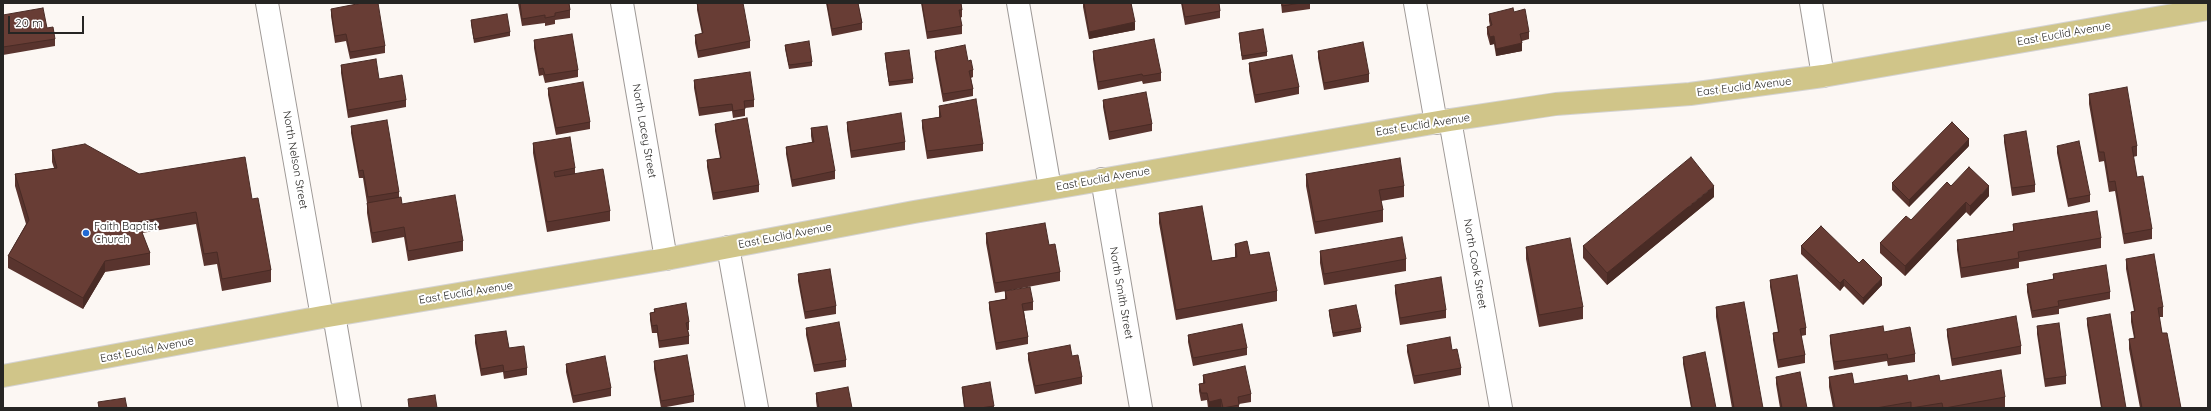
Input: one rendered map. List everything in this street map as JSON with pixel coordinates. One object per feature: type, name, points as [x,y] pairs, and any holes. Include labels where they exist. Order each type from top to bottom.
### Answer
[{"type":"main road","name":"East Euclid Avenue","points":[[3,376],[328,316],[666,259],[1050,188],[1443,121],[1556,104],[1690,94],[1823,76],[2208,9]]},
{"type":"street","name":"North Nelson Street","points":[[267,3],[328,316],[350,408]]},
{"type":"street","name":"North Lacey Street","points":[[622,3],[666,259]]},
{"type":"street","points":[[1018,3],[1050,188]]},
{"type":"street","name":"North Cook Street","points":[[1415,3],[1443,121],[1501,408]]},
{"type":"street","points":[[1811,3],[1823,76]]},
{"type":"street","name":"North Smith Street","points":[[1102,179],[1141,408]]},
{"type":"street","points":[[728,247],[757,408]]},
{"type":"building","points":[[362,3],[378,3],[385,46],[350,52],[346,34],[335,36],[331,9]]},
{"type":"building","points":[[520,3],[569,3],[570,10],[555,13],[555,16],[545,18],[545,15],[522,19]]},
{"type":"building","points":[[697,3],[743,3],[750,41],[698,51],[695,35],[703,33]]},
{"type":"building","points":[[827,3],[858,3],[862,23],[832,29]]},
{"type":"building","points":[[922,3],[961,3],[962,10],[959,10],[962,26],[927,32]]},
{"type":"building","points":[[1084,3],[1131,3],[1135,22],[1089,32]]},
{"type":"building","points":[[1182,3],[1219,3],[1220,11],[1185,17]]},
{"type":"building","points":[[1282,3],[1301,3],[1282,6]]},
{"type":"building","points":[[43,8],[47,28],[53,27],[55,39],[3,47],[3,15]]},
{"type":"building","points":[[1513,8],[1514,12],[1525,9],[1529,32],[1520,34],[1522,43],[1496,49],[1494,36],[1490,37],[1487,27],[1492,25],[1489,14]]},
{"type":"building","points":[[507,14],[510,32],[474,39],[471,20]]},
{"type":"building","points":[[1263,29],[1267,52],[1242,56],[1239,33]]},
{"type":"building","points":[[572,34],[578,70],[545,75],[543,68],[539,69],[534,40]]},
{"type":"building","points":[[1154,39],[1161,73],[1143,76],[1142,74],[1098,82],[1093,51]]},
{"type":"building","points":[[809,41],[812,62],[789,65],[785,45]]},
{"type":"building","points":[[1363,42],[1369,74],[1324,83],[1318,51]]},
{"type":"building","points":[[965,45],[968,61],[971,60],[973,70],[969,71],[973,89],[943,94],[935,51]]},
{"type":"building","points":[[909,50],[913,79],[889,82],[885,53]]},
{"type":"building","points":[[1292,55],[1299,87],[1255,95],[1249,63]]},
{"type":"building","points":[[376,59],[379,79],[402,75],[406,100],[348,110],[341,65]]},
{"type":"building","points":[[750,72],[754,100],[744,101],[745,109],[733,111],[732,104],[699,108],[694,80]]},
{"type":"building","points":[[583,82],[590,122],[556,128],[548,88]]},
{"type":"building","points":[[2127,87],[2137,146],[2132,147],[2137,177],[2143,176],[2152,229],[2124,234],[2115,181],[2109,182],[2104,152],[2099,152],[2089,94]]},
{"type":"building","points":[[1146,92],[1152,124],[1109,132],[1103,100]]},
{"type":"building","points":[[976,99],[983,144],[927,151],[922,120],[941,117],[939,106]]},
{"type":"building","points":[[901,113],[905,142],[851,151],[847,122]]},
{"type":"building","points":[[747,118],[759,185],[713,193],[707,160],[721,158],[715,124]]},
{"type":"building","points":[[387,120],[399,192],[368,197],[363,170],[359,171],[351,126]]},
{"type":"building","points":[[1952,122],[1969,139],[1909,200],[1892,183]]},
{"type":"building","points":[[827,126],[835,171],[792,180],[786,147],[814,142],[811,128]]},
{"type":"building","points":[[2026,131],[2035,185],[2012,188],[2004,135]]},
{"type":"building","points":[[570,137],[575,168],[554,172],[555,177],[603,169],[610,211],[547,222],[533,143]]},
{"type":"building","points":[[2079,141],[2090,195],[2068,199],[2057,146]]},
{"type":"building","name":"Faith Baptist Church","points":[[85,144],[139,174],[245,157],[252,199],[258,198],[271,270],[222,279],[217,252],[204,254],[196,212],[138,222],[150,253],[105,261],[83,298],[8,256],[29,220],[15,174],[57,168],[52,150]]},
{"type":"building","points":[[1691,157],[1714,186],[1607,273],[1583,246]]},
{"type":"building","points":[[1400,158],[1404,186],[1379,190],[1383,210],[1315,222],[1306,174]]},
{"type":"building","points":[[1969,167],[1989,186],[1970,206],[1966,202],[1905,266],[1880,243],[1906,216],[1911,220],[1947,182],[1951,186]]},
{"type":"building","points":[[455,195],[463,241],[408,251],[404,227],[372,233],[367,203],[401,197],[402,204]]},
{"type":"building","points":[[1202,206],[1212,261],[1237,257],[1235,244],[1247,241],[1250,255],[1269,252],[1277,291],[1176,310],[1159,213]]},
{"type":"building","points":[[2097,211],[2101,238],[2018,252],[2019,258],[1961,268],[1957,240],[2014,231],[2013,224]]},
{"type":"building","points":[[1045,223],[1049,245],[1055,244],[1060,272],[995,283],[986,233]]},
{"type":"building","points":[[1821,226],[1859,263],[1863,259],[1882,278],[1863,298],[1844,279],[1840,283],[1801,246]]},
{"type":"building","points":[[1402,237],[1406,259],[1324,274],[1320,251]]},
{"type":"building","points":[[1570,238],[1583,307],[1539,315],[1526,247]]},
{"type":"building","points":[[2154,254],[2163,307],[2158,308],[2162,333],[2167,333],[2181,408],[2142,408],[2129,339],[2135,338],[2131,312],[2135,311],[2126,259]]},
{"type":"building","points":[[2106,265],[2110,292],[2058,301],[2059,306],[2032,311],[2027,284],[2054,279],[2053,274]]},
{"type":"building","points":[[830,269],[836,306],[805,312],[798,274]]},
{"type":"building","points":[[1797,275],[1806,328],[1800,329],[1805,355],[1778,360],[1773,333],[1779,332],[1770,280]]},
{"type":"building","points":[[1441,277],[1446,310],[1400,318],[1395,285]]},
{"type":"building","points":[[1030,287],[1033,302],[1022,304],[1028,337],[996,343],[989,302],[1007,299],[1005,291]]},
{"type":"building","points":[[1744,302],[1763,408],[1734,408],[1716,307]]},
{"type":"building","points":[[686,303],[689,322],[686,323],[689,336],[659,341],[657,325],[652,326],[650,313],[655,312],[654,309]]},
{"type":"building","points":[[1356,305],[1361,328],[1333,333],[1329,310]]},
{"type":"building","points":[[2110,314],[2126,408],[2102,408],[2087,318]]},
{"type":"building","points":[[2016,316],[2021,346],[1952,359],[1947,329]]},
{"type":"building","points":[[839,322],[846,360],[814,365],[806,328]]},
{"type":"building","points":[[2059,323],[2066,376],[2045,379],[2037,326]]},
{"type":"building","points":[[1242,324],[1247,348],[1193,358],[1188,335]]},
{"type":"building","points":[[1883,326],[1884,332],[1910,327],[1915,354],[1888,359],[1887,354],[1834,362],[1830,335]]},
{"type":"building","points":[[506,331],[509,348],[524,346],[527,368],[504,372],[503,365],[481,369],[475,335]]},
{"type":"building","points":[[1450,337],[1452,350],[1457,349],[1461,368],[1414,376],[1407,345]]},
{"type":"building","points":[[1070,345],[1072,356],[1078,355],[1082,377],[1035,386],[1028,353]]},
{"type":"building","points":[[1705,352],[1716,408],[1692,408],[1683,357]]},
{"type":"building","points":[[687,355],[694,395],[661,401],[654,361]]},
{"type":"building","points":[[605,356],[611,388],[573,396],[566,364]]},
{"type":"building","points":[[1245,366],[1251,394],[1238,397],[1239,405],[1223,408],[1221,399],[1209,402],[1207,393],[1201,393],[1199,384],[1205,383],[1203,375]]},
{"type":"building","points":[[2001,370],[2005,397],[1945,408],[1943,408],[1942,403],[1911,408],[1911,402],[1876,408],[1835,408],[1829,377],[1852,373],[1854,384],[1907,375],[1908,381],[1939,375],[1940,381]]},
{"type":"building","points":[[1800,372],[1807,408],[1782,408],[1776,377]]},
{"type":"building","points":[[990,382],[994,406],[965,408],[962,387]]},
{"type":"building","points":[[848,387],[852,408],[819,408],[816,393]]},
{"type":"building","points":[[435,395],[437,408],[409,408],[408,399]]},
{"type":"building","points":[[125,398],[127,408],[99,408],[98,402]]},
{"type":"place","name":"Faith Baptist Church","points":[[86,233]]}]
